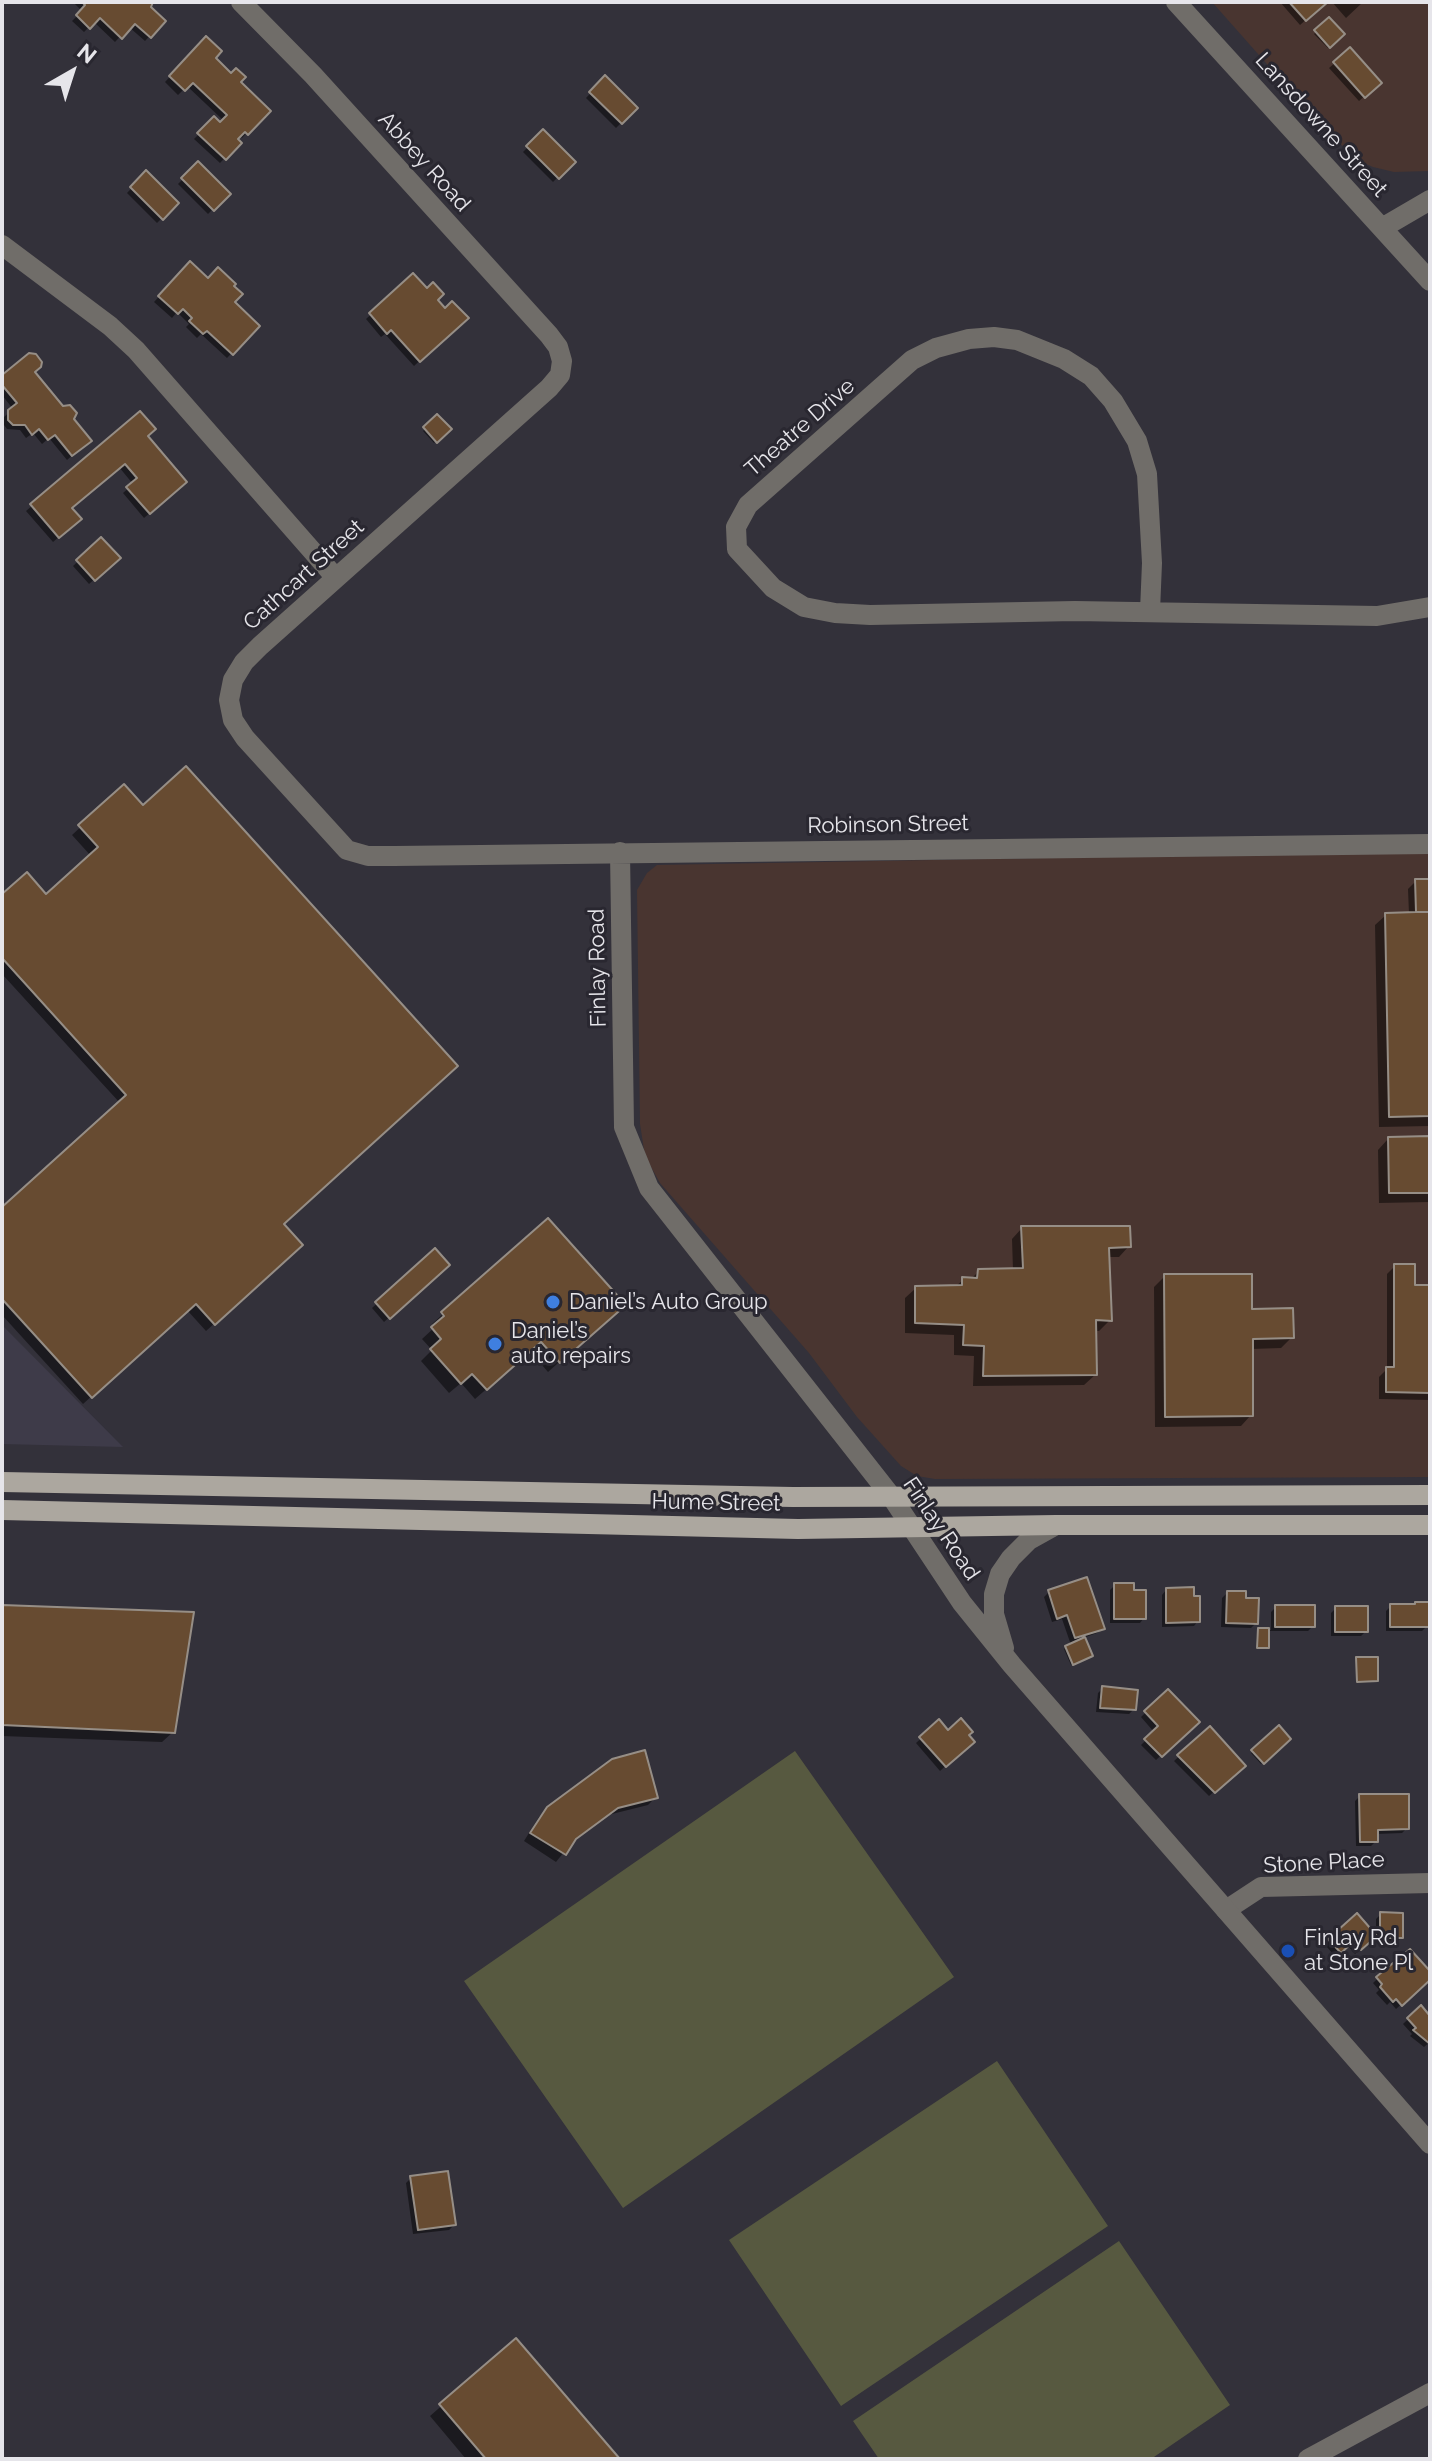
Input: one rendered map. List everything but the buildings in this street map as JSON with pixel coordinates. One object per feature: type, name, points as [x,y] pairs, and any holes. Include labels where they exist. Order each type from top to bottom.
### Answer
[{"type":"main road","name":"Hume Street","points":[[2,1482],[587,1494],[1430,1495]]},
{"type":"main road","name":"Hume Street","points":[[2,1510],[798,1529],[1430,1525]]},
{"type":"street","name":"Abbey Road","points":[[241,2],[313,75],[549,335],[558,347],[562,361]]},
{"type":"street","name":"Lansdowne Street","points":[[1176,2],[1430,281]]},
{"type":"street","points":[[1382,228],[1430,200]]},
{"type":"street","points":[[2,245],[110,326],[136,350],[336,578]]},
{"type":"street","name":"Theatre Drive","points":[[1150,611],[1152,563],[1147,474],[1137,441],[1113,401],[1091,376],[1064,359],[1017,340],[994,337],[969,339],[936,348],[912,360],[748,505],[736,527],[737,549],[773,588],[804,607],[835,613],[1150,611],[1377,616],[1430,607]]},
{"type":"street","name":"Cathcart Street","points":[[347,850],[245,738],[233,720],[229,700],[233,680],[244,662],[549,388],[560,375],[562,361]]},
{"type":"street","name":"Robinson Street","points":[[347,850],[368,856],[394,856],[1430,844]]},
{"type":"street","name":"Finlay Road","points":[[620,852],[624,1127],[649,1188],[891,1496],[962,1603],[1012,1665],[1430,2144]]},
{"type":"street","points":[[1012,1665],[994,1614],[994,1594],[1000,1574],[1029,1540],[1056,1525]]},
{"type":"street","name":"Stone Place","points":[[1226,1910],[1261,1887],[1430,1883]]},
{"type":"street","points":[[1308,2459],[1430,2393]]},
{"type":"shaded area","points":[[1212,2],[1430,2],[1430,171],[1394,172],[1357,160],[1320,124]]},
{"type":"shaded area","points":[[1430,851],[1430,1477],[935,1479],[917,1476],[901,1466],[857,1417],[809,1353],[660,1183],[645,1156],[640,1124],[637,890],[647,873],[657,865]]},
{"type":"shaded area","points":[[2,1325],[123,1447],[2,1444]]},
{"type":"green space","points":[[795,1751],[954,1977],[623,2208],[464,1981]]},
{"type":"green space","points":[[997,2061],[1108,2226],[841,2406],[729,2240]]},
{"type":"green space","points":[[1119,2241],[1230,2405],[1151,2459],[879,2459],[853,2421]]},
{"type":"place","name":"Daniel’s Auto Group","points":[[553,1302]]},
{"type":"place","name":"Daniel’s auto repairs","points":[[495,1344]]},
{"type":"place","name":"Finlay Rd at Stone Pl","points":[[1288,1951]]}]
